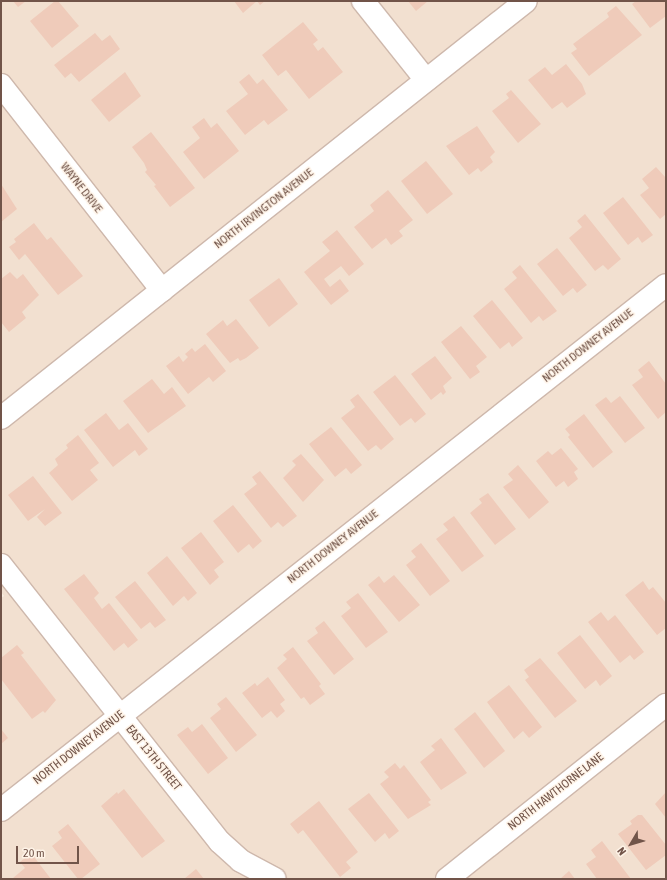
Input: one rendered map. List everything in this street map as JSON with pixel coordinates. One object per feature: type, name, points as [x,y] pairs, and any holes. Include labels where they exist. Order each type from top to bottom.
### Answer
[{"type":"street","points":[[363,1],[426,80]]},
{"type":"street","name":"NORTH IRVINGTON AVENUE","points":[[1,418],[526,1]]},
{"type":"street","name":"WAYNE DRIVE","points":[[1,85],[162,290]]},
{"type":"street","name":"NORTH DOWNEY AVENUE","points":[[1,810],[666,285]]},
{"type":"street","name":"EAST 13TH STREET","points":[[1,564],[220,842],[241,860],[275,879]]},
{"type":"street","name":"NORTH HAWTHORNE LANE","points":[[447,879],[666,705]]},
{"type":"shaded area","points":[[1,1],[666,1],[666,879],[1,879],[1,598],[4,596],[1,592]]},
{"type":"building","points":[[13,1],[26,1],[18,7]]},
{"type":"building","points":[[55,1],[58,1],[79,26],[52,48],[30,21]]},
{"type":"building","points":[[234,1],[257,1],[243,13]]},
{"type":"building","points":[[257,1],[265,1],[260,5]]},
{"type":"building","points":[[408,1],[428,1],[416,11]]},
{"type":"building","points":[[636,1],[666,1],[666,16],[650,28],[632,4]]},
{"type":"building","points":[[616,6],[642,35],[589,76],[571,53],[577,49],[573,44],[609,17],[607,13]]},
{"type":"building","points":[[303,22],[318,40],[313,44],[318,51],[323,47],[343,72],[309,99],[286,70],[278,76],[262,55]]},
{"type":"building","points":[[95,33],[102,41],[110,35],[120,49],[79,82],[71,73],[65,78],[54,65]]},
{"type":"building","points":[[566,64],[582,84],[586,94],[567,108],[562,102],[552,109],[528,80],[545,67],[552,75]]},
{"type":"building","points":[[125,72],[141,96],[109,122],[91,100]]},
{"type":"building","points":[[249,74],[257,84],[263,79],[288,110],[268,125],[264,120],[245,135],[226,111],[248,94],[239,82]]},
{"type":"building","points":[[511,90],[541,124],[518,143],[492,111],[509,98],[506,94]]},
{"type":"building","points":[[204,118],[211,128],[217,123],[239,151],[204,179],[183,152],[200,138],[192,127]]},
{"type":"building","points":[[477,126],[495,152],[490,157],[493,162],[481,172],[478,168],[469,175],[446,146]]},
{"type":"building","points":[[151,132],[195,188],[170,207],[154,186],[156,185],[145,172],[147,170],[144,163],[132,147]]},
{"type":"building","points":[[426,161],[453,194],[427,214],[401,181]]},
{"type":"building","points":[[656,167],[666,178],[666,214],[660,219],[640,195],[649,188],[642,179]]},
{"type":"building","points":[[1,184],[17,209],[1,222]]},
{"type":"building","points":[[388,190],[413,220],[399,231],[403,236],[391,245],[386,238],[372,249],[354,227],[374,211],[370,205]]},
{"type":"building","points":[[623,197],[653,235],[642,243],[638,237],[628,245],[603,213]]},
{"type":"building","points":[[585,214],[621,259],[608,270],[603,265],[595,271],[569,238],[582,227],[577,221]]},
{"type":"building","points":[[34,223],[47,240],[51,237],[83,276],[58,295],[25,254],[19,260],[9,247],[16,242],[14,239]]},
{"type":"building","points":[[337,230],[364,264],[349,276],[341,266],[324,279],[330,287],[340,279],[349,291],[331,305],[304,272],[330,251],[322,242]]},
{"type":"building","points":[[557,248],[587,285],[577,293],[573,288],[563,296],[537,264]]},
{"type":"building","points":[[520,265],[557,311],[543,321],[539,316],[531,323],[504,289],[517,278],[512,272]]},
{"type":"building","points":[[10,272],[17,279],[23,274],[39,295],[22,312],[26,318],[9,332],[1,322],[1,279]]},
{"type":"building","points":[[279,278],[298,304],[269,327],[249,300]]},
{"type":"building","points":[[492,300],[523,338],[512,347],[509,342],[500,349],[473,316]]},
{"type":"building","points":[[236,319],[259,348],[246,358],[240,361],[238,358],[230,363],[206,334],[223,320],[227,326]]},
{"type":"building","points":[[461,326],[487,357],[476,366],[480,372],[470,379],[441,342]]},
{"type":"building","points":[[205,344],[226,371],[213,382],[209,377],[188,394],[166,366],[179,356],[183,362],[188,357],[185,354],[192,348],[195,352]]},
{"type":"building","points":[[435,356],[452,378],[443,386],[446,392],[443,395],[441,392],[431,400],[411,374]]},
{"type":"building","points":[[649,361],[666,384],[666,412],[658,419],[632,385],[643,377],[638,370]]},
{"type":"building","points":[[395,375],[426,414],[415,423],[411,418],[400,426],[373,392]]},
{"type":"building","points":[[152,379],[164,394],[172,387],[186,406],[148,433],[123,401]]},
{"type":"building","points":[[358,394],[394,439],[381,450],[376,445],[368,451],[341,418],[355,407],[350,400]]},
{"type":"building","points":[[620,396],[645,428],[625,443],[595,405],[606,397],[611,403]]},
{"type":"building","points":[[106,413],[119,430],[128,423],[148,449],[139,456],[135,450],[113,467],[84,430]]},
{"type":"building","points":[[584,414],[613,452],[593,468],[568,437],[570,435],[565,429]]},
{"type":"building","points":[[331,427],[362,465],[351,474],[346,468],[335,477],[309,444]]},
{"type":"building","points":[[78,435],[99,463],[90,470],[98,480],[72,501],[49,473],[58,465],[55,459],[68,448],[66,445]]},
{"type":"building","points":[[561,448],[578,469],[574,472],[578,479],[568,487],[564,481],[556,487],[536,461],[548,451],[552,455]]},
{"type":"building","points":[[301,454],[324,480],[303,502],[283,478],[296,465],[292,461]]},
{"type":"building","points":[[518,465],[549,502],[529,519],[503,487],[513,480],[508,474]]},
{"type":"building","points":[[260,471],[297,516],[283,527],[278,522],[271,528],[244,494],[257,484],[252,477]]},
{"type":"building","points":[[33,476],[62,513],[45,526],[37,517],[45,509],[28,521],[8,495]]},
{"type":"building","points":[[488,493],[516,529],[495,545],[470,513],[482,503],[479,499]]},
{"type":"building","points":[[233,505],[262,541],[253,549],[249,544],[238,553],[213,521]]},
{"type":"building","points":[[454,516],[484,556],[462,572],[436,539],[448,530],[443,524]]},
{"type":"building","points":[[201,532],[224,562],[214,570],[219,577],[210,585],[181,548]]},
{"type":"building","points":[[421,543],[450,581],[430,596],[406,565],[416,557],[411,551]]},
{"type":"building","points":[[167,556],[197,593],[188,601],[184,596],[173,606],[147,573]]},
{"type":"building","points":[[84,574],[99,593],[94,598],[102,609],[109,603],[138,640],[128,648],[124,643],[114,651],[64,589]]},
{"type":"building","points":[[394,575],[420,605],[399,622],[368,585],[379,576],[384,583]]},
{"type":"building","points":[[135,581],[166,620],[155,628],[150,622],[141,629],[115,597]]},
{"type":"building","points":[[643,581],[649,590],[653,587],[666,603],[666,628],[657,635],[625,595]]},
{"type":"building","points":[[358,593],[388,632],[366,648],[341,616],[351,608],[346,602]]},
{"type":"building","points":[[601,612],[608,621],[615,615],[644,652],[634,660],[630,655],[620,663],[588,622]]},
{"type":"building","points":[[324,621],[354,659],[334,675],[307,641],[318,633],[315,628]]},
{"type":"building","points":[[580,635],[612,676],[600,686],[596,680],[585,689],[557,653]]},
{"type":"building","points":[[17,645],[24,653],[21,655],[56,700],[45,713],[43,711],[32,719],[1,679],[1,658]]},
{"type":"building","points":[[293,647],[321,684],[319,686],[325,694],[310,705],[304,697],[301,699],[277,668],[287,659],[283,655]]},
{"type":"building","points":[[540,658],[577,701],[555,718],[525,680],[529,677],[524,670]]},
{"type":"building","points":[[268,677],[285,700],[280,704],[285,711],[277,718],[271,711],[262,718],[242,693],[255,683],[257,686]]},
{"type":"building","points":[[509,685],[542,727],[529,738],[523,731],[514,739],[487,702]]},
{"type":"building","points":[[226,697],[257,735],[236,752],[210,718],[221,709],[217,704]]},
{"type":"building","points":[[475,712],[505,751],[484,768],[454,729]]},
{"type":"building","points":[[202,724],[228,758],[208,774],[177,735],[188,727],[192,732]]},
{"type":"building","points":[[1,729],[8,738],[1,744]]},
{"type":"building","points":[[441,738],[467,773],[441,790],[420,762],[435,750],[431,746]]},
{"type":"building","points":[[395,763],[400,769],[404,765],[431,800],[428,802],[431,805],[408,819],[380,784],[389,777],[384,772]]},
{"type":"building","points":[[124,789],[165,841],[142,858],[101,806],[117,792],[118,794]]},
{"type":"building","points":[[666,792],[666,818],[655,804]]},
{"type":"building","points":[[369,793],[399,831],[389,839],[385,833],[375,842],[348,809]]},
{"type":"building","points":[[319,801],[358,852],[346,862],[351,868],[340,877],[303,830],[298,834],[290,824]]},
{"type":"building","points":[[638,815],[642,815],[666,845],[666,855],[646,870],[618,834],[632,824],[630,821]]},
{"type":"building","points":[[68,824],[100,864],[81,879],[78,879],[52,846],[62,838],[58,832]]},
{"type":"building","points":[[602,841],[631,879],[597,879],[586,864],[596,857],[591,850]]},
{"type":"building","points":[[31,853],[51,879],[13,878],[25,868],[20,862]]},
{"type":"building","points":[[196,869],[204,879],[184,879]]},
{"type":"building","points":[[569,871],[575,879],[560,879]]}]
